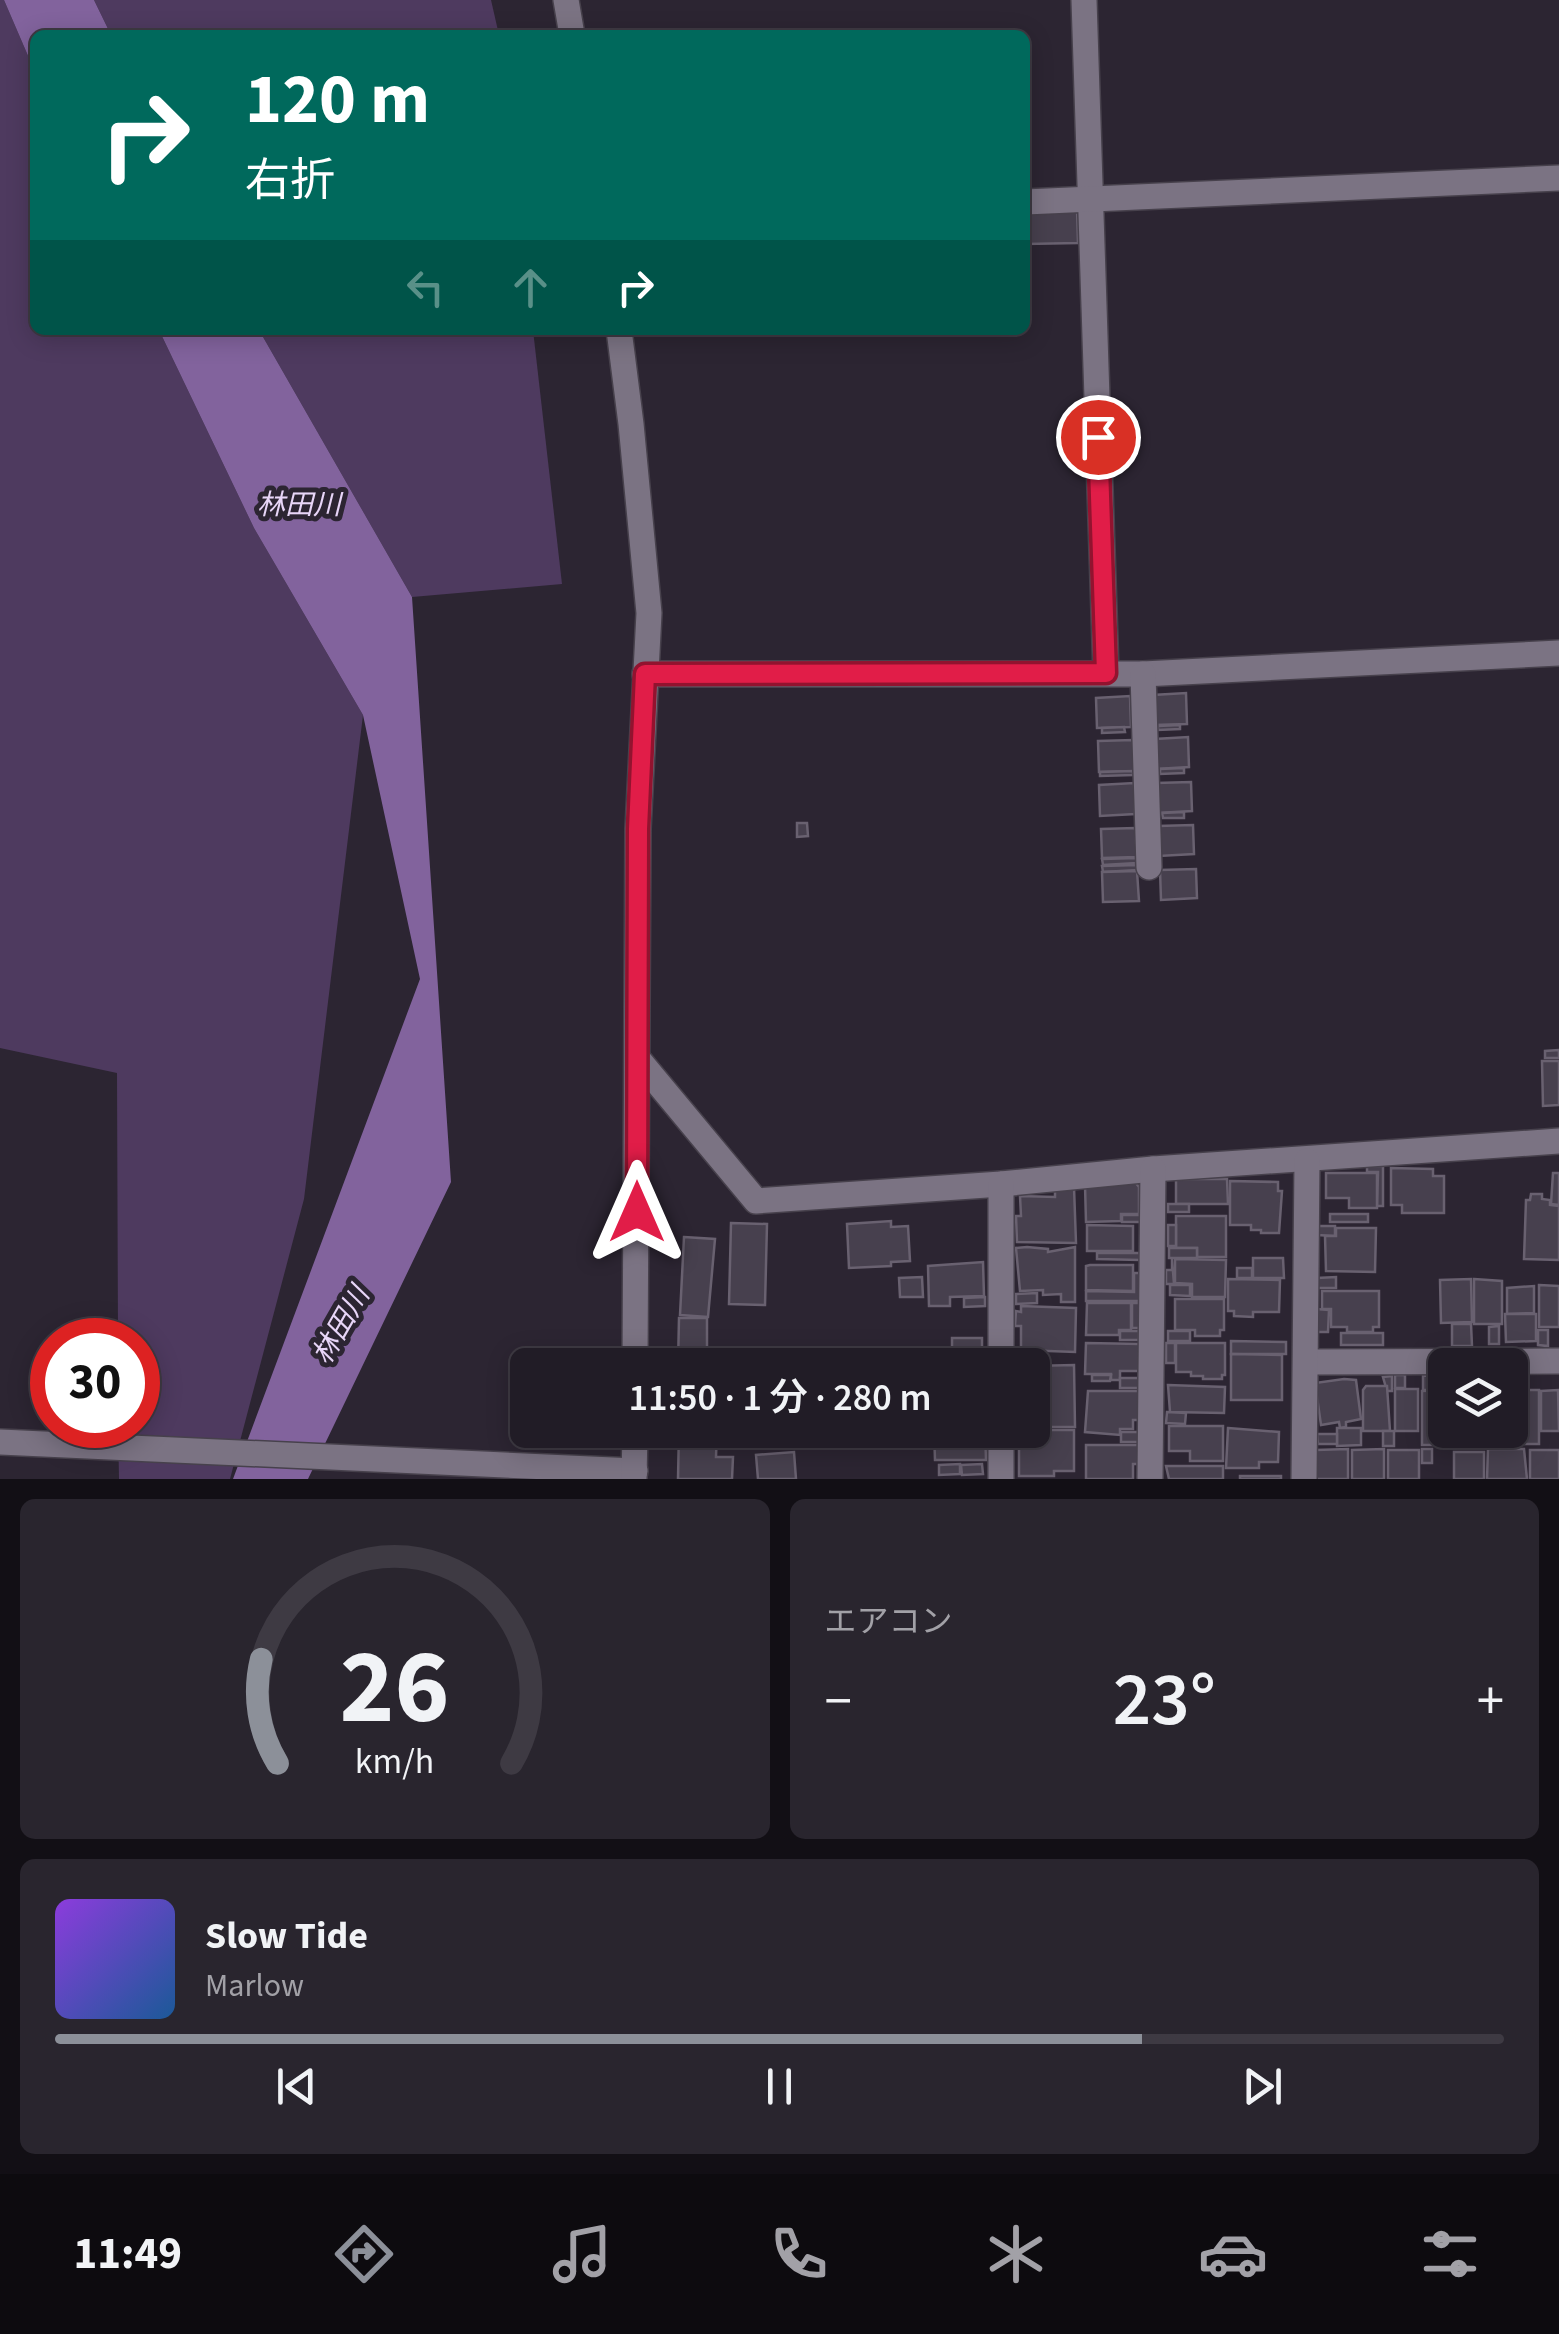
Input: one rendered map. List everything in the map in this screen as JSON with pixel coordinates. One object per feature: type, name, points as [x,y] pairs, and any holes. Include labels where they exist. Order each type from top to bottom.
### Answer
[{"type":"street","points":[[566,0],[571,30]]},
{"type":"street","points":[[1084,0],[1106,673]]},
{"type":"street","points":[[1030,202],[1559,178]]},
{"type":"street","points":[[620,335],[649,613],[638,829],[636,1348]]},
{"type":"street","points":[[645,674],[1143,674],[1559,653]]},
{"type":"street","points":[[1143,674],[1150,867]]},
{"type":"street","points":[[638,1059],[756,1202],[1153,1169],[1559,1142]]},
{"type":"street","points":[[1304,1479],[1307,1160]]},
{"type":"street","points":[[1150,1479],[1153,1169]]},
{"type":"street","points":[[1000,1184],[1001,1348]]},
{"type":"street","points":[[1306,1362],[1559,1361]]},
{"type":"street","points":[[0,1442],[635,1475],[635,1448]]},
{"type":"street","points":[[1001,1448],[1001,1479]]},
{"type":"shaded area","points":[[0,0],[4,0],[30,60],[30,335],[161,335],[254,528],[363,715],[304,1199],[230,1479],[119,1479],[118,1448],[160,1448],[160,1318],[118,1318],[117,1073],[0,1048]]},
{"type":"shaded area","points":[[94,0],[491,0],[498,30],[109,30]]},
{"type":"shaded area","points":[[262,335],[534,335],[562,584],[412,597]]},
{"type":"water","points":[[4,0],[94,0],[109,30],[30,30],[30,60]]},
{"type":"water","name":"林田川","points":[[161,335],[262,335],[412,597],[451,1182],[308,1479],[233,1479],[420,979],[363,715],[254,528]]},
{"type":"building","points":[[1077,208],[1078,243],[1030,244],[1030,209]]},
{"type":"building","points":[[1186,693],[1187,724],[1154,725],[1153,695]]},
{"type":"building","points":[[1130,696],[1131,727],[1097,728],[1096,698]]},
{"type":"building","points":[[1180,725],[1180,729],[1158,730],[1158,726]]},
{"type":"building","points":[[1124,727],[1125,732],[1102,733],[1102,728]]},
{"type":"building","points":[[1188,737],[1189,767],[1156,769],[1155,739]]},
{"type":"building","points":[[1133,740],[1134,771],[1099,772],[1098,741]]},
{"type":"building","points":[[1184,768],[1184,773],[1160,774],[1160,769]]},
{"type":"building","points":[[1133,771],[1133,775],[1100,776],[1100,772]]},
{"type":"building","points":[[1191,782],[1192,811],[1158,813],[1156,783]]},
{"type":"building","points":[[1134,783],[1135,814],[1100,816],[1099,785]]},
{"type":"building","points":[[1184,812],[1184,818],[1163,818],[1162,813]]},
{"type":"building","points":[[797,823],[807,823],[808,836],[797,837]]},
{"type":"building","points":[[1193,825],[1194,854],[1159,856],[1158,826]]},
{"type":"building","points":[[1135,828],[1137,857],[1102,858],[1101,829]]},
{"type":"building","points":[[1137,858],[1137,863],[1103,865],[1102,859]]},
{"type":"building","points":[[1137,865],[1138,870],[1103,872],[1102,866]]},
{"type":"building","points":[[1196,869],[1197,898],[1161,900],[1160,870]]},
{"type":"building","points":[[1137,871],[1139,901],[1103,902],[1102,872]]},
{"type":"building","points":[[1559,1050],[1559,1058],[1545,1058],[1545,1051]]},
{"type":"building","points":[[1542,1061],[1559,1061],[1559,1105],[1543,1106]]},
{"type":"building","points":[[1367,1166],[1383,1166],[1383,1206],[1377,1206],[1378,1172],[1367,1172]]},
{"type":"building","points":[[1391,1168],[1433,1169],[1433,1176],[1444,1176],[1444,1213],[1402,1213],[1402,1205],[1391,1205]]},
{"type":"building","points":[[1326,1173],[1377,1173],[1377,1208],[1349,1208],[1349,1198],[1326,1198]]},
{"type":"building","points":[[1553,1173],[1559,1173],[1559,1205],[1551,1204]]},
{"type":"building","points":[[1176,1179],[1227,1179],[1228,1204],[1176,1204]]},
{"type":"building","points":[[1230,1181],[1278,1182],[1278,1191],[1282,1191],[1279,1233],[1261,1233],[1251,1230],[1251,1225],[1230,1225]]},
{"type":"building","points":[[1135,1182],[1139,1187],[1139,1214],[1121,1214],[1121,1221],[1086,1222],[1085,1185]]},
{"type":"building","points":[[1055,1187],[1074,1187],[1076,1243],[1017,1242],[1020,1196],[1055,1197]]},
{"type":"building","points":[[1140,1188],[1142,1222],[1122,1222],[1122,1215],[1140,1215]]},
{"type":"building","points":[[1531,1194],[1542,1194],[1550,1205],[1559,1206],[1559,1260],[1524,1259],[1526,1200],[1530,1200]]},
{"type":"building","points":[[1168,1204],[1189,1204],[1189,1212],[1168,1212]]},
{"type":"building","points":[[1330,1214],[1368,1214],[1368,1222],[1330,1222]]},
{"type":"building","points":[[1176,1216],[1226,1216],[1226,1257],[1197,1257],[1197,1248],[1176,1248]]},
{"type":"building","points":[[891,1221],[891,1227],[908,1226],[910,1261],[849,1268],[847,1224]]},
{"type":"building","points":[[731,1223],[767,1224],[765,1305],[729,1304]]},
{"type":"building","points":[[1087,1225],[1133,1226],[1133,1251],[1087,1251]]},
{"type":"building","points":[[1168,1225],[1176,1225],[1176,1246],[1168,1246]]},
{"type":"building","points":[[1317,1226],[1335,1226],[1335,1236],[1317,1235]]},
{"type":"building","points":[[1336,1228],[1376,1228],[1375,1272],[1326,1271],[1325,1236],[1336,1236]]},
{"type":"building","points":[[684,1237],[715,1239],[708,1317],[680,1315]]},
{"type":"building","points":[[1075,1247],[1075,1302],[1061,1302],[1061,1294],[1043,1295],[1043,1290],[1020,1291],[1016,1248],[1048,1252]]},
{"type":"building","points":[[1169,1248],[1197,1248],[1197,1258],[1169,1258]]},
{"type":"building","points":[[1097,1253],[1140,1253],[1140,1260],[1097,1259]]},
{"type":"building","points":[[1253,1258],[1283,1258],[1284,1278],[1253,1278]]},
{"type":"building","points":[[1172,1259],[1174,1284],[1166,1284],[1166,1270],[1172,1270]]},
{"type":"building","points":[[1175,1259],[1226,1260],[1225,1297],[1192,1297],[1192,1284],[1175,1283]]},
{"type":"building","points":[[983,1262],[984,1296],[950,1297],[950,1306],[929,1306],[928,1266]]},
{"type":"building","points":[[1133,1265],[1133,1291],[1086,1290],[1086,1266]]},
{"type":"building","points":[[1237,1268],[1252,1268],[1252,1278],[1237,1278]]},
{"type":"building","points":[[1134,1273],[1140,1273],[1140,1301],[1086,1301],[1086,1291],[1134,1292]]},
{"type":"building","points":[[922,1277],[923,1297],[900,1297],[899,1278]]},
{"type":"building","points":[[1336,1277],[1336,1288],[1317,1288],[1317,1278]]},
{"type":"building","points":[[1228,1279],[1280,1280],[1279,1312],[1234,1316],[1234,1311],[1228,1311]]},
{"type":"building","points":[[1471,1279],[1472,1322],[1441,1323],[1440,1280]]},
{"type":"building","points":[[1474,1279],[1502,1281],[1502,1324],[1474,1324]]},
{"type":"building","points":[[1170,1285],[1190,1285],[1190,1296],[1170,1295]]},
{"type":"building","points":[[1539,1285],[1559,1286],[1559,1327],[1539,1327]]},
{"type":"building","points":[[1534,1286],[1534,1313],[1507,1314],[1507,1288]]},
{"type":"building","points":[[1322,1291],[1379,1291],[1379,1327],[1373,1327],[1373,1332],[1347,1332],[1347,1327],[1331,1327],[1331,1309],[1322,1309]]},
{"type":"building","points":[[1037,1293],[1037,1303],[1016,1304],[1016,1294]]},
{"type":"building","points":[[985,1297],[985,1306],[964,1307],[964,1298]]},
{"type":"building","points":[[1175,1299],[1224,1299],[1224,1330],[1220,1330],[1220,1336],[1195,1336],[1195,1330],[1175,1330]]},
{"type":"building","points":[[1087,1303],[1131,1303],[1131,1330],[1119,1330],[1119,1335],[1086,1335]]},
{"type":"building","points":[[1132,1303],[1142,1303],[1142,1328],[1132,1328]]},
{"type":"building","points":[[1021,1306],[1076,1308],[1075,1352],[1021,1348],[1021,1326],[1015,1326],[1016,1311],[1021,1312]]},
{"type":"building","points":[[1316,1309],[1329,1310],[1328,1332],[1316,1332]]},
{"type":"building","points":[[1505,1314],[1536,1314],[1536,1341],[1506,1342]]},
{"type":"building","points":[[679,1318],[707,1318],[707,1348],[678,1348]]},
{"type":"building","points":[[1452,1324],[1471,1324],[1472,1346],[1452,1346]]},
{"type":"building","points":[[1499,1326],[1499,1344],[1489,1344],[1489,1327]]},
{"type":"building","points":[[1538,1330],[1548,1330],[1548,1346],[1538,1345]]},
{"type":"building","points":[[1120,1331],[1139,1331],[1139,1340],[1120,1340]]},
{"type":"building","points":[[1168,1331],[1190,1331],[1190,1341],[1168,1341]]},
{"type":"building","points":[[1341,1333],[1383,1333],[1383,1345],[1341,1345]]},
{"type":"building","points":[[952,1338],[982,1338],[982,1348],[952,1348]]},
{"type":"building","points":[[1231,1341],[1286,1342],[1286,1354],[1231,1354]]},
{"type":"building","points":[[1086,1343],[1141,1344],[1141,1371],[1120,1371],[1120,1380],[1111,1380],[1111,1374],[1085,1374]]},
{"type":"building","points":[[1166,1343],[1175,1343],[1175,1363],[1166,1363]]},
{"type":"building","points":[[1176,1343],[1225,1343],[1225,1375],[1222,1379],[1203,1379],[1191,1376],[1191,1372],[1176,1372]]},
{"type":"building","points":[[1231,1354],[1282,1355],[1282,1400],[1231,1400]]},
{"type":"building","points":[[1074,1365],[1075,1427],[1050,1427],[1050,1366]]},
{"type":"building","points":[[1092,1375],[1111,1375],[1110,1381],[1092,1381]]},
{"type":"building","points":[[1395,1375],[1405,1375],[1405,1388],[1395,1388]]},
{"type":"building","points":[[1428,1375],[1428,1390],[1423,1390],[1423,1376]]},
{"type":"building","points":[[1392,1376],[1392,1391],[1387,1391],[1383,1377]]},
{"type":"building","points":[[1120,1378],[1142,1378],[1142,1388],[1120,1388]]},
{"type":"building","points":[[1356,1380],[1361,1419],[1346,1422],[1346,1427],[1340,1428],[1339,1422],[1321,1425],[1315,1383]]},
{"type":"building","points":[[1168,1385],[1225,1387],[1224,1413],[1170,1412]]},
{"type":"building","points":[[1366,1386],[1387,1386],[1390,1431],[1363,1431]]},
{"type":"building","points":[[1395,1389],[1418,1389],[1418,1431],[1395,1431]]},
{"type":"building","points":[[1528,1390],[1539,1390],[1539,1444],[1528,1444]]},
{"type":"building","points":[[1558,1390],[1559,1431],[1541,1431],[1541,1391]]},
{"type":"building","points":[[1088,1391],[1139,1391],[1139,1420],[1133,1420],[1133,1429],[1120,1429],[1120,1435],[1085,1432]]},
{"type":"building","points":[[1422,1391],[1428,1391],[1428,1445],[1422,1445]]},
{"type":"building","points":[[1167,1412],[1186,1413],[1185,1424],[1166,1423]]},
{"type":"building","points":[[1169,1426],[1223,1426],[1223,1461],[1190,1461],[1190,1451],[1169,1451]]},
{"type":"building","points":[[1228,1428],[1279,1432],[1278,1462],[1259,1462],[1259,1468],[1226,1468]]},
{"type":"building","points":[[1337,1428],[1361,1428],[1361,1445],[1337,1446]]},
{"type":"building","points":[[1050,1430],[1074,1430],[1074,1471],[1054,1471],[1054,1476],[1019,1476],[1019,1448],[1050,1448]]},
{"type":"building","points":[[1383,1431],[1394,1431],[1394,1446],[1383,1446]]},
{"type":"building","points":[[1121,1432],[1141,1432],[1141,1442],[1121,1442]]},
{"type":"building","points":[[1317,1434],[1337,1434],[1337,1444],[1318,1444]]},
{"type":"building","points":[[1086,1445],[1141,1445],[1141,1464],[1133,1464],[1133,1479],[1086,1479]]},
{"type":"building","points":[[679,1448],[716,1448],[716,1457],[733,1457],[732,1479],[678,1479]]},
{"type":"building","points":[[935,1448],[986,1448],[986,1460],[935,1460]]},
{"type":"building","points":[[1348,1449],[1348,1479],[1316,1479],[1316,1450]]},
{"type":"building","points":[[1384,1449],[1384,1479],[1352,1479],[1352,1450]]},
{"type":"building","points":[[1422,1449],[1432,1449],[1432,1463],[1422,1463]]},
{"type":"building","points":[[1488,1449],[1524,1449],[1527,1479],[1487,1479]]},
{"type":"building","points":[[1388,1450],[1419,1450],[1419,1479],[1388,1479]]},
{"type":"building","points":[[1530,1450],[1559,1450],[1559,1479],[1530,1479]]},
{"type":"building","points":[[794,1452],[796,1479],[758,1479],[756,1455]]},
{"type":"building","points":[[1454,1452],[1484,1452],[1484,1479],[1454,1479]]},
{"type":"building","points":[[960,1464],[960,1474],[939,1475],[939,1465]]},
{"type":"building","points":[[982,1464],[983,1474],[962,1475],[961,1465]]},
{"type":"building","points":[[1166,1466],[1223,1466],[1223,1479],[1169,1479]]},
{"type":"building","points":[[1281,1476],[1281,1479],[1240,1479]]},
{"type":"route","points":[[637,1212],[638,829],[645,674],[1106,673],[1098,437]]}]
